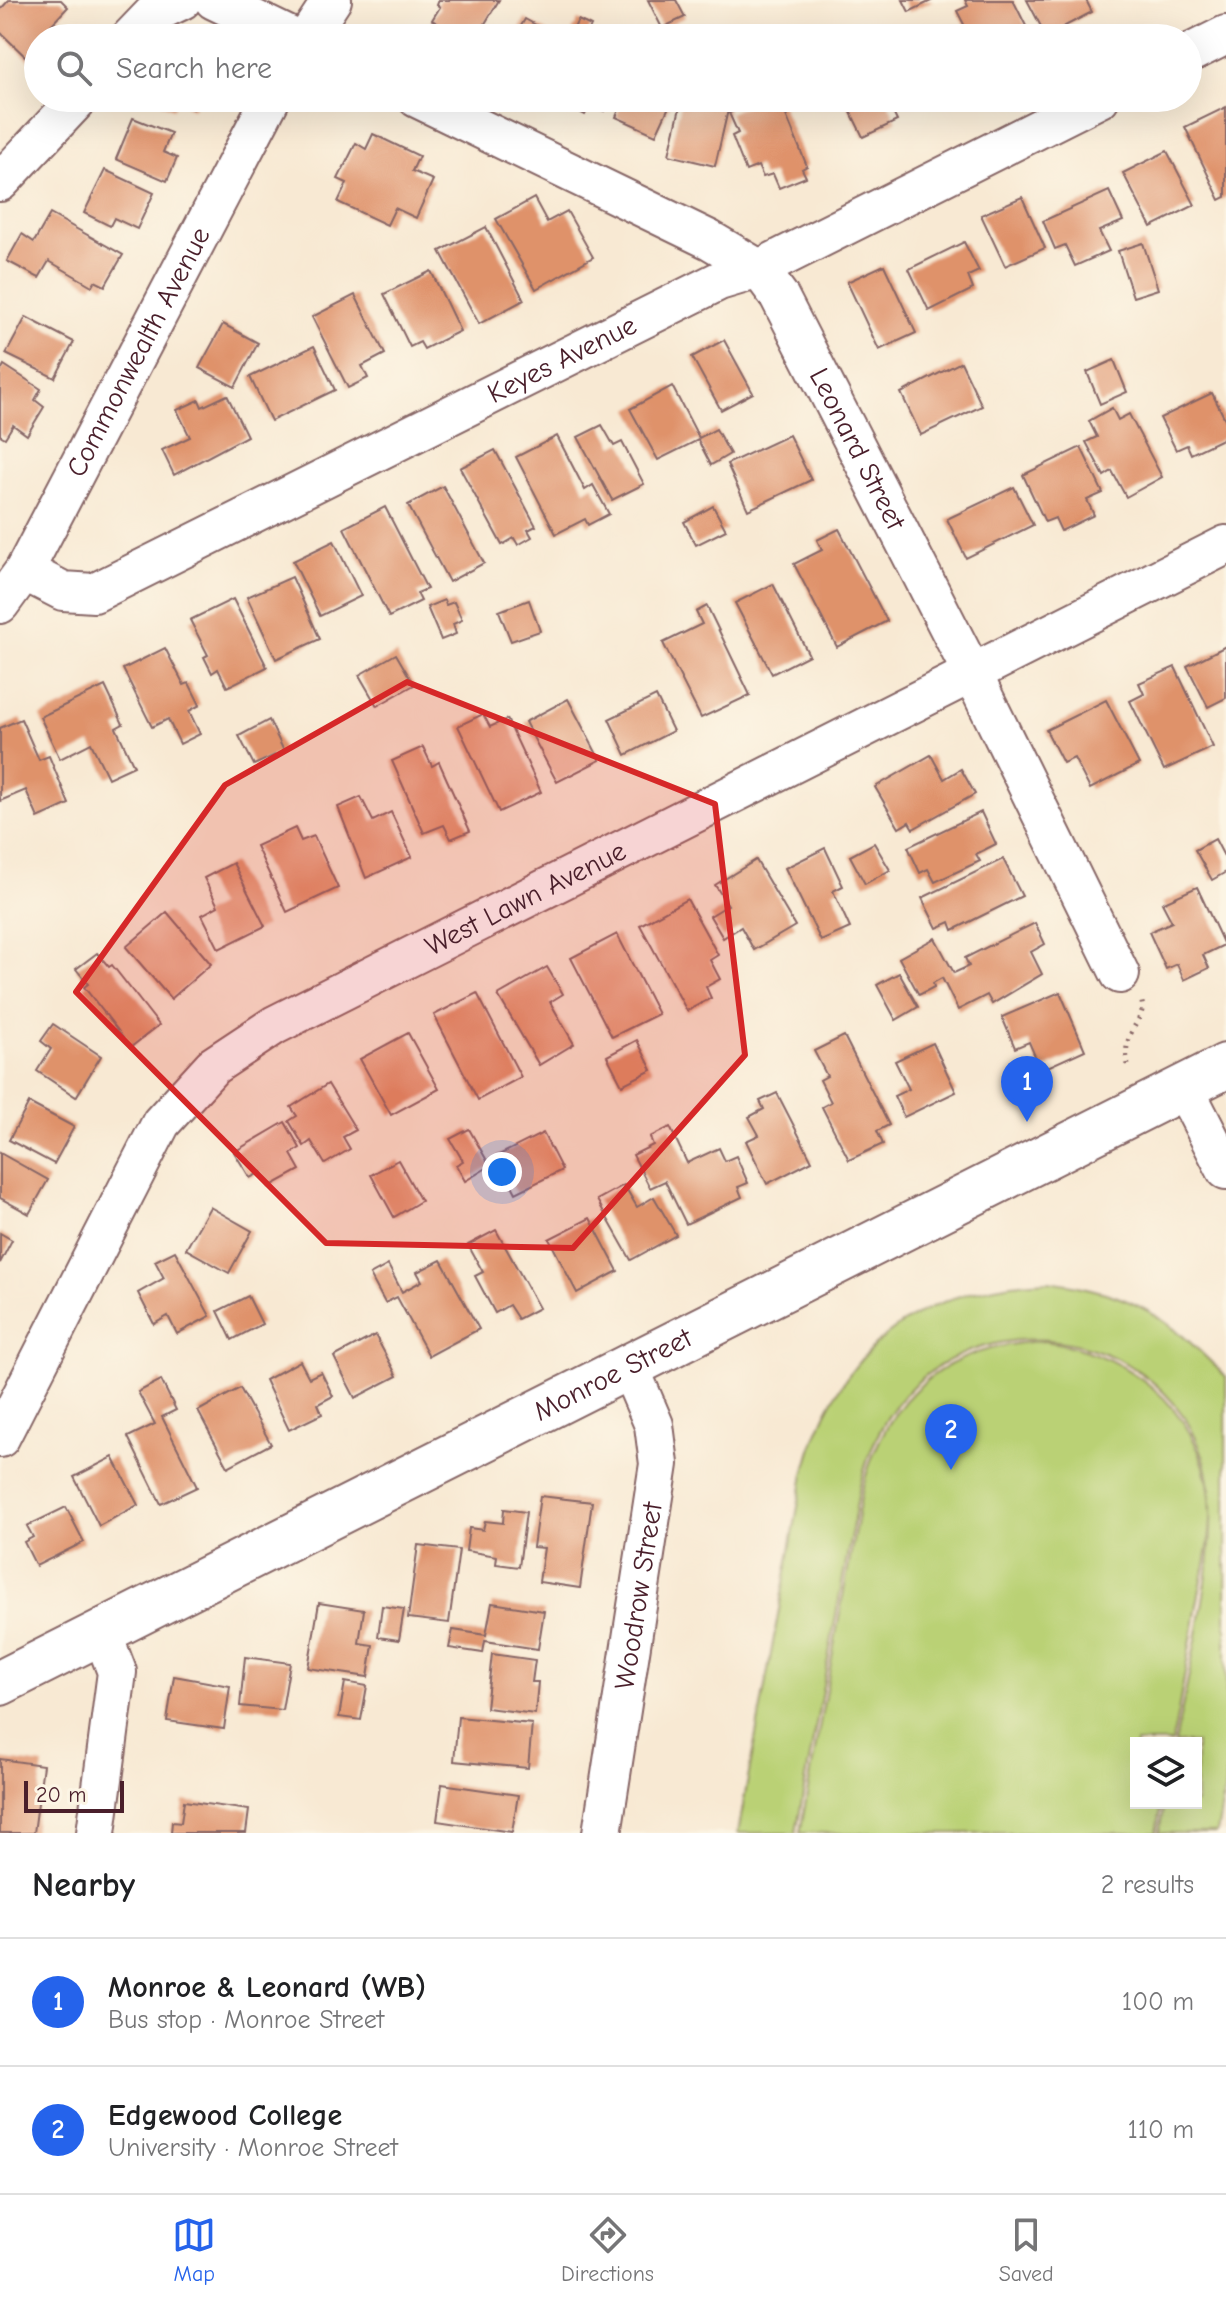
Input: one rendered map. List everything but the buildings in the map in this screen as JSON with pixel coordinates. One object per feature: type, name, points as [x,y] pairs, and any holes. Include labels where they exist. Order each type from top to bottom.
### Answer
[{"type":"main road","name":"Monroe Street","points":[[0,1683],[628,1364],[1226,1066]]},
{"type":"street","points":[[143,24],[153,14],[182,0]]},
{"type":"street","points":[[214,0],[264,24]]},
{"type":"street","points":[[316,24],[332,0]]},
{"type":"street","points":[[1202,47],[1226,35]]},
{"type":"street","points":[[0,182],[66,112]]},
{"type":"street","name":"Commonwealth Avenue","points":[[0,604],[24,571],[264,112]]},
{"type":"street","name":"Leonard Street","points":[[446,112],[710,240],[759,269],[779,296],[971,671],[1120,974]]},
{"type":"street","name":"Keyes Avenue","points":[[24,571],[63,591],[94,593],[719,281],[759,269],[1072,112]]},
{"type":"street","name":"West Lawn Avenue","points":[[0,1438],[161,1123],[213,1066],[275,1025],[971,671],[1226,545]]},
{"type":"street","points":[[1183,1086],[1226,1170]]},
{"type":"street","name":"Woodrow Street","points":[[602,1833],[659,1464],[654,1425],[628,1364]]},
{"type":"street","points":[[96,1833],[117,1672],[101,1630]]},
{"type":"path","points":[[1120,974],[1136,988],[1143,1005],[1140,1017],[1127,1035],[1124,1047],[1128,1065]]},
{"type":"highlighted area","points":[[407,682],[715,804],[745,1055],[573,1248],[326,1243],[76,992],[225,785]]},
{"type":"green space","points":[[1049,1281],[1079,1286],[1127,1301],[1166,1323],[1226,1377],[1226,1782],[1217,1833],[1159,1833],[1163,1809],[1202,1809],[1202,1737],[1176,1737],[1208,1562],[1211,1525],[1205,1462],[1186,1420],[1157,1386],[1121,1361],[1080,1345],[1037,1340],[993,1344],[951,1359],[913,1386],[886,1420],[873,1445],[860,1486],[796,1833],[738,1833],[804,1474],[818,1430],[838,1391],[862,1359],[890,1332],[923,1311],[961,1296],[1003,1286]]},
{"type":"green space","points":[[1045,1341],[1079,1348],[1110,1360],[1139,1377],[1164,1398],[1184,1423],[1199,1452],[1208,1484],[1211,1520],[1173,1737],[1130,1737],[1130,1809],[1160,1809],[1156,1833],[800,1833],[863,1486],[874,1453],[888,1424],[906,1400],[927,1380],[951,1364],[979,1352]]},
{"type":"place","name":"Monroe & Leonard (WB)","points":[[1027,1122]]},
{"type":"place","name":"Edgewood College","points":[[951,1470]]}]
